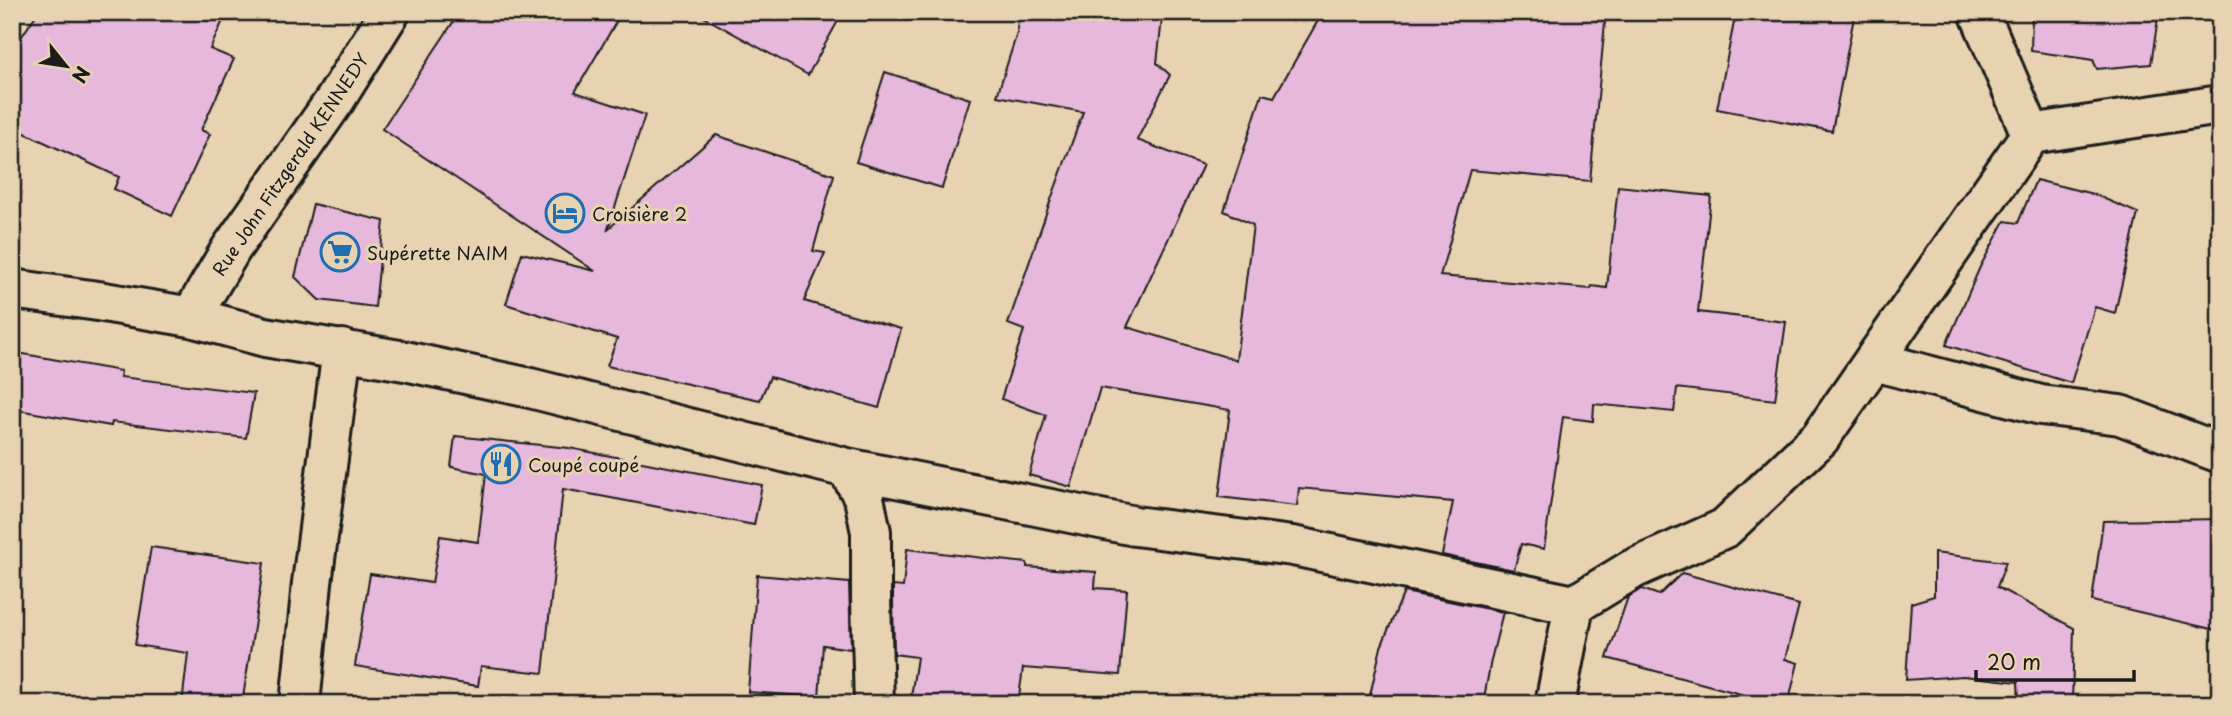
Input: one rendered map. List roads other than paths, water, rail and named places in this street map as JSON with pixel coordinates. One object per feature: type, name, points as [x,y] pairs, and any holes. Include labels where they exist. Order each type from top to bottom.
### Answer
[{"type":"street","name":"Rue John Fitzgerald KENNEDY","points":[[191,317],[230,249],[335,100],[390,12]]},
{"type":"street","points":[[1979,12],[2031,134]]},
{"type":"street","points":[[12,289],[191,317],[265,337],[341,349],[530,388],[847,468],[1135,526],[1293,546],[1574,605],[1633,569],[1725,528],[1820,438],[2031,134],[2220,105]]},
{"type":"street","points":[[300,704],[341,349]]},
{"type":"street","points":[[1874,361],[2040,405],[2119,415],[2220,453]]},
{"type":"street","points":[[847,468],[864,498],[871,532],[870,598],[874,704]]},
{"type":"street","points":[[1555,704],[1574,605]]},
{"type":"place","name":"Croisière 2","points":[[565,213]]},
{"type":"place","name":"Supérette NAIM","points":[[340,252]]},
{"type":"place","name":"Coupé coupé","points":[[501,464]]}]
